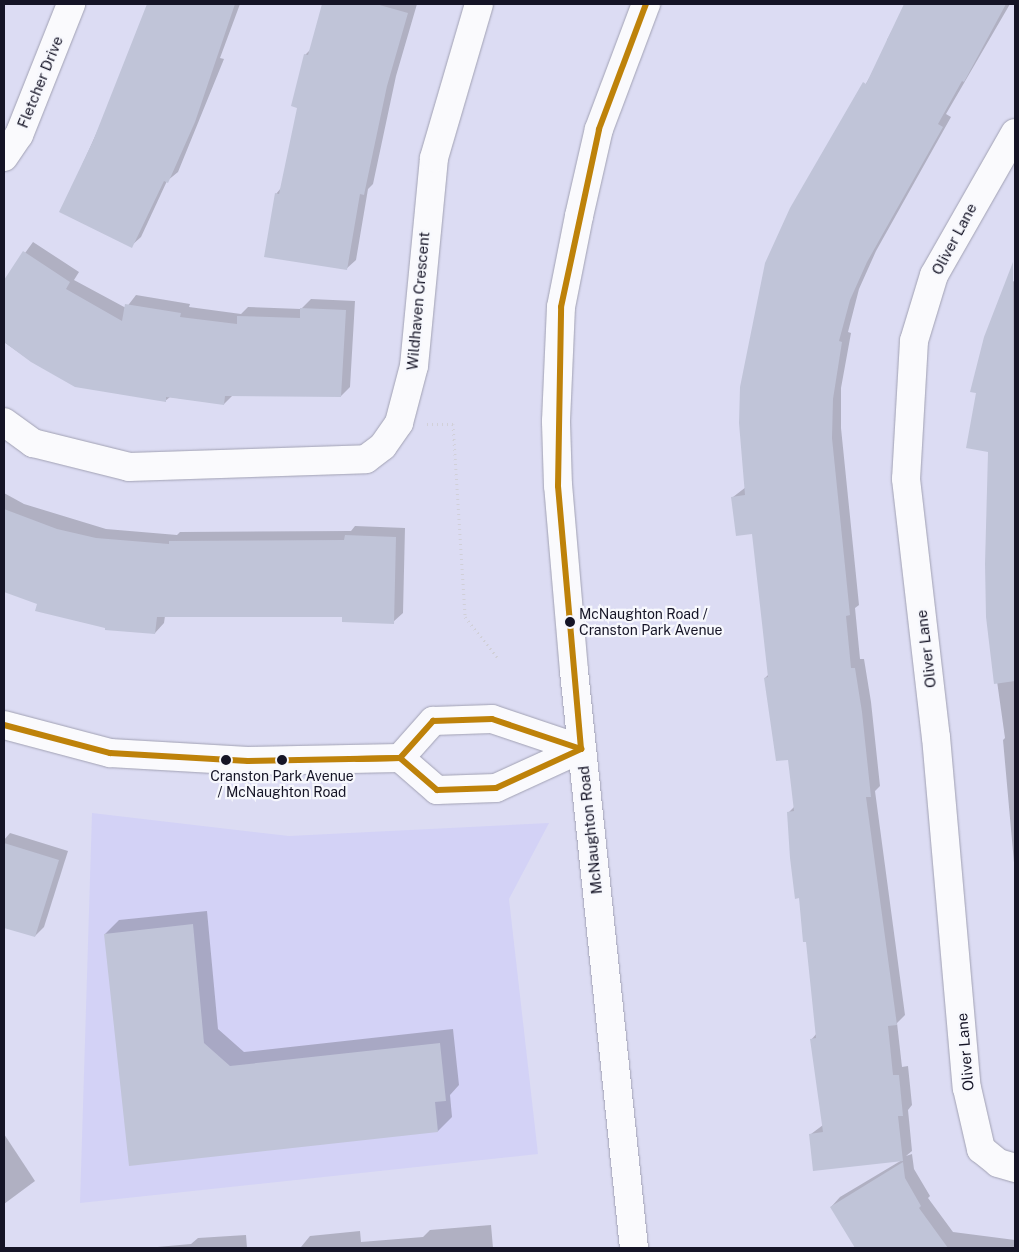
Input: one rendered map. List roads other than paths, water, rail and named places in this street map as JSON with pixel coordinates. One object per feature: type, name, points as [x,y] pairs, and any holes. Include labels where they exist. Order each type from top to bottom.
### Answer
[{"type":"street","name":"Fletcher Drive","points":[[4,157],[19,134],[71,4]]},
{"type":"street","name":"Wildhaven Crescent","points":[[4,422],[33,443],[129,467],[366,459],[383,446],[399,423],[414,366],[434,158],[479,4]]},
{"type":"street","name":"McNaughton Road","points":[[634,1248],[581,749],[558,486],[561,306],[599,129],[646,4]]},
{"type":"street","name":"Oliver Lane","points":[[1015,132],[931,284],[914,341],[906,479],[936,737],[967,1088],[981,1149],[998,1163],[1015,1168]]},
{"type":"street","points":[[400,758],[433,721],[492,720],[581,749]]},
{"type":"street","points":[[4,725],[110,753],[248,761],[400,758],[437,790],[496,788],[581,749]]},
{"type":"place","name":"McNaughton Road / Cranston Park Avenue","points":[[570,622]]},
{"type":"place","name":"Cranston Park Avenue / McNaughton Road","points":[[282,760]]}]
